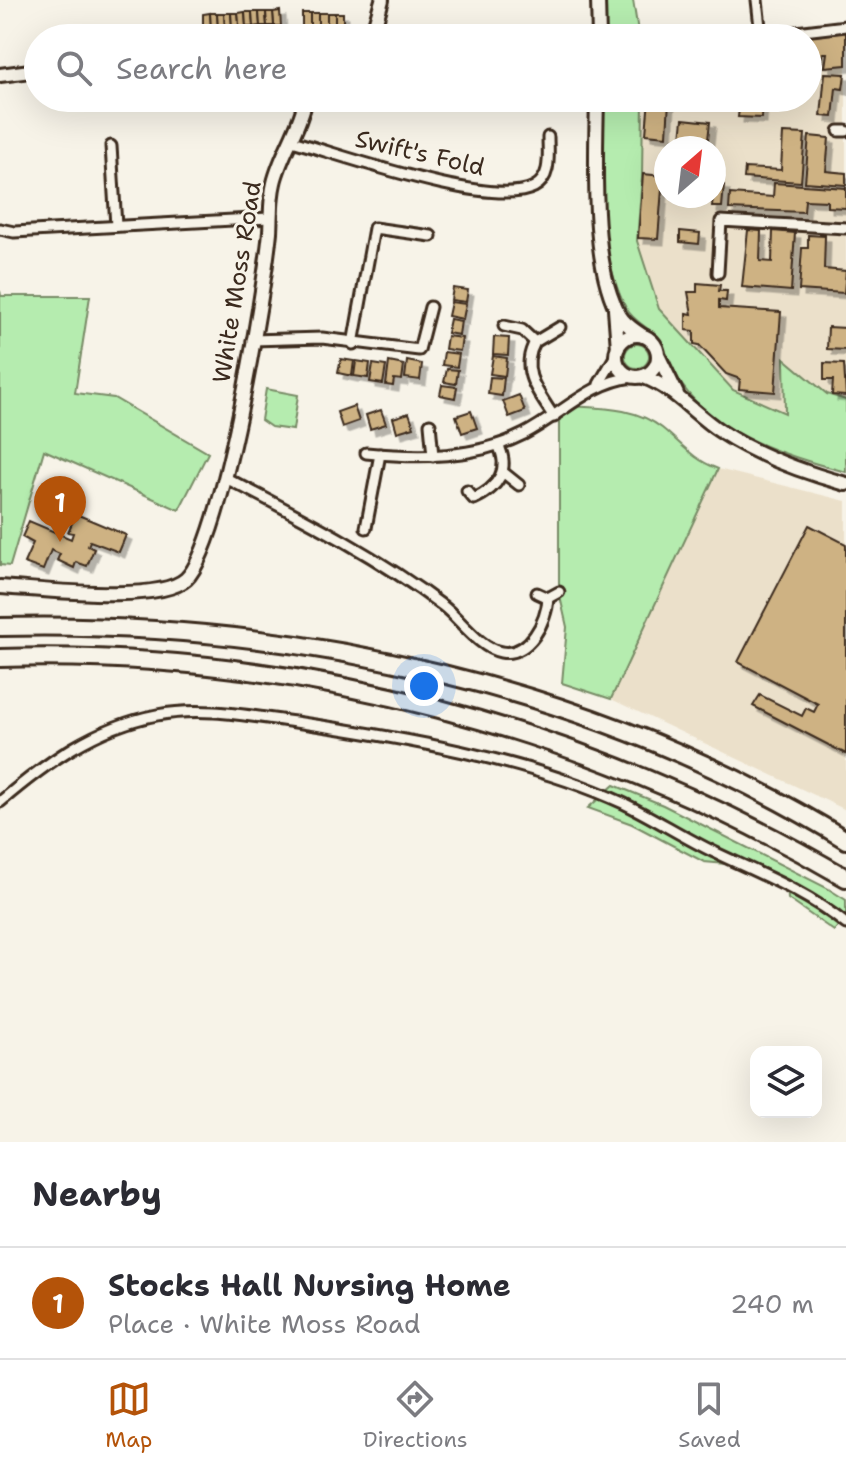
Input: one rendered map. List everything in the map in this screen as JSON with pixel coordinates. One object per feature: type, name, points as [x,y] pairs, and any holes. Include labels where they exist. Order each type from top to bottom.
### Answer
[{"type":"highway","points":[[0,627],[124,628],[243,637],[354,654],[447,674],[539,700],[623,731],[746,785],[846,840]]},
{"type":"highway","points":[[0,658],[121,661],[238,670],[351,687],[470,715],[587,753],[692,797],[846,878]]},
{"type":"main road","points":[[374,24],[382,0]]},
{"type":"main road","points":[[598,0],[599,24]]},
{"type":"main road","points":[[0,75],[24,72]]},
{"type":"main road","name":"White Moss Road","points":[[0,587],[104,593],[156,592],[185,580],[199,560],[212,529],[226,478],[252,340],[277,174],[301,112]]},
{"type":"main road","points":[[597,112],[599,239],[615,306],[619,368],[681,400],[719,431],[749,448],[846,484]]},
{"type":"main road","points":[[615,306],[624,322],[655,344],[681,400]]},
{"type":"main road","points":[[617,351],[626,338],[643,336]]},
{"type":"main road","points":[[638,377],[655,369],[659,357]]},
{"type":"street","points":[[757,0],[760,24]]},
{"type":"street","points":[[822,29],[846,26]]},
{"type":"street","name":"Swift's Fold","points":[[292,141],[427,180],[512,191],[536,186],[545,175],[548,137]]},
{"type":"street","points":[[116,226],[111,149],[123,153]]},
{"type":"street","points":[[0,229],[14,232],[270,218]]},
{"type":"street","points":[[718,273],[721,221],[846,228]]},
{"type":"street","points":[[353,344],[374,228],[431,236]]},
{"type":"street","points":[[252,340],[322,338],[419,350],[430,307]]},
{"type":"street","points":[[504,326],[522,330],[535,342]]},
{"type":"street","points":[[554,417],[528,372],[535,342],[560,327]]},
{"type":"street","points":[[597,386],[617,351]]},
{"type":"street","points":[[366,453],[433,456],[498,445],[554,417],[597,386],[638,377]]},
{"type":"street","points":[[430,424],[433,456]]},
{"type":"street","points":[[472,500],[504,473],[505,464],[498,445]]},
{"type":"street","points":[[366,528],[380,454]]},
{"type":"street","points":[[504,473],[519,485]]},
{"type":"street","points":[[226,478],[362,551],[445,607],[488,646],[501,652],[517,650],[538,632],[547,614],[548,598]]},
{"type":"street","points":[[548,598],[559,592]]},
{"type":"street","points":[[537,593],[548,598]]},
{"type":"street","points":[[0,802],[44,765],[86,740],[130,721],[161,714],[206,710],[340,729],[497,761],[591,791],[798,890],[846,924]]},
{"type":"shaded area","points":[[846,26],[846,400],[827,394],[785,359],[785,413],[733,389],[659,309],[637,242],[643,112],[822,112],[822,29]]},
{"type":"shaded area","points":[[718,469],[846,501],[846,810],[611,699]]},
{"type":"green space","points":[[601,0],[633,0],[637,24],[600,24]]},
{"type":"green space","points":[[599,112],[643,112],[637,241],[659,309],[733,390],[785,413],[784,358],[827,394],[846,400],[846,472],[779,451],[735,431],[697,403],[682,385],[663,346],[626,308],[617,286],[605,234]]},
{"type":"green space","points":[[0,291],[1,296],[90,296],[75,393],[114,398],[208,453],[179,510],[44,450],[10,566],[0,565]]},
{"type":"green space","points":[[637,344],[646,347],[649,356],[646,365],[637,368],[628,365],[625,356],[628,347]]},
{"type":"green space","points":[[266,389],[298,395],[293,430],[271,427],[261,420]]},
{"type":"green space","points":[[570,406],[618,410],[641,416],[662,428],[694,456],[718,469],[611,699],[562,683],[567,627],[559,592],[559,413]]},
{"type":"green space","points":[[614,785],[663,805],[827,888],[846,900],[846,927],[840,924],[834,931],[788,899],[787,882],[740,859],[726,864],[704,862],[632,824],[588,808]]},
{"type":"building","points":[[280,11],[281,24],[274,24],[273,12]]},
{"type":"building","points":[[245,12],[246,24],[239,24],[238,13]]},
{"type":"building","points":[[245,12],[252,12],[253,24],[246,24]]},
{"type":"building","points":[[252,12],[259,12],[260,24],[253,24]]},
{"type":"building","points":[[259,12],[266,12],[267,24],[260,24]]},
{"type":"building","points":[[266,12],[273,12],[274,24],[267,24]]},
{"type":"building","points":[[210,13],[211,24],[203,24],[203,14]]},
{"type":"building","points":[[210,13],[217,13],[218,24],[211,24]]},
{"type":"building","points":[[217,13],[224,13],[225,24],[218,24]]},
{"type":"building","points":[[224,13],[231,13],[232,24],[225,24]]},
{"type":"building","points":[[231,13],[238,13],[239,24],[232,24]]},
{"type":"building","points":[[302,13],[310,13],[310,24],[302,24]]},
{"type":"building","points":[[310,13],[318,13],[318,24],[310,24]]},
{"type":"building","points":[[318,13],[327,13],[327,24],[318,24]]},
{"type":"building","points":[[327,13],[335,13],[335,24],[327,24]]},
{"type":"building","points":[[335,13],[343,13],[343,24],[335,24]]},
{"type":"building","points":[[846,32],[846,65],[825,67],[827,53],[823,53],[822,62],[822,35]]},
{"type":"building","points":[[825,73],[845,74],[843,89],[836,88],[833,117],[821,116]]},
{"type":"building","points":[[648,112],[668,112],[667,136],[646,134]]},
{"type":"building","points":[[739,112],[761,112],[761,118],[738,117]]},
{"type":"building","points":[[683,119],[710,122],[708,136],[681,136]]},
{"type":"building","points":[[783,133],[805,134],[801,182],[744,178],[745,168],[781,170]]},
{"type":"building","points":[[809,136],[829,138],[826,171],[846,173],[846,185],[805,182]]},
{"type":"building","points":[[643,174],[654,175],[654,208],[660,208],[658,239],[638,238]]},
{"type":"building","points":[[774,183],[846,188],[846,208],[827,207],[827,201],[805,200],[804,212],[729,209],[730,194],[773,197]]},
{"type":"building","points":[[748,230],[761,231],[760,261],[772,262],[773,231],[795,233],[791,291],[742,287]]},
{"type":"building","points":[[680,231],[700,233],[699,244],[680,242]]},
{"type":"building","points":[[808,235],[825,236],[824,269],[846,271],[844,293],[799,290],[802,248],[808,248]]},
{"type":"building","points":[[697,283],[720,285],[719,291],[727,291],[726,301],[719,300],[719,308],[781,312],[775,392],[739,389],[740,379],[726,374],[699,345],[694,344],[694,331],[686,330],[686,313],[692,314],[688,292],[697,292]]},
{"type":"building","points":[[453,288],[468,290],[466,302],[451,300]]},
{"type":"building","points":[[451,302],[466,304],[463,319],[448,316]]},
{"type":"building","points":[[450,319],[461,321],[459,335],[447,333]]},
{"type":"building","points":[[828,327],[846,328],[846,350],[827,349]]},
{"type":"building","points":[[447,336],[462,338],[460,351],[445,349]]},
{"type":"building","points":[[494,337],[509,338],[508,355],[493,354]]},
{"type":"building","points":[[444,352],[459,354],[457,367],[442,365]]},
{"type":"building","points":[[493,356],[507,358],[505,376],[490,374]]},
{"type":"building","points":[[341,359],[354,361],[352,376],[338,373]]},
{"type":"building","points":[[356,361],[370,363],[368,378],[354,376]]},
{"type":"building","points":[[407,361],[422,364],[420,380],[405,378]]},
{"type":"building","points":[[389,362],[404,365],[402,380],[394,379],[393,386],[386,385]]},
{"type":"building","points":[[824,363],[844,364],[846,396],[832,395],[833,380],[824,380]]},
{"type":"building","points":[[373,364],[386,366],[383,384],[370,382]]},
{"type":"building","points":[[447,369],[458,370],[456,384],[444,382]]},
{"type":"building","points":[[490,377],[504,378],[502,396],[488,394]]},
{"type":"building","points":[[442,385],[457,387],[455,398],[440,395]]},
{"type":"building","points":[[519,395],[525,411],[509,417],[503,401]]},
{"type":"building","points":[[354,406],[359,421],[342,427],[337,412]]},
{"type":"building","points":[[381,410],[386,424],[370,429],[366,415]]},
{"type":"building","points":[[471,411],[477,428],[462,433],[456,416]]},
{"type":"building","points":[[409,413],[414,427],[397,432],[393,418]]},
{"type":"building","points":[[76,514],[126,535],[119,552],[90,541],[88,546],[94,549],[87,566],[76,562],[74,568],[57,560],[60,554],[51,550],[43,570],[24,563],[33,543],[22,537],[29,521],[71,539],[73,533],[68,532]]},
{"type":"building","points":[[809,525],[846,544],[846,754],[753,706],[760,695],[802,716],[806,708],[814,712],[818,704],[738,662]]},
{"type":"place","name":"Stocks Hall Nursing Home","points":[[60,542]]}]
